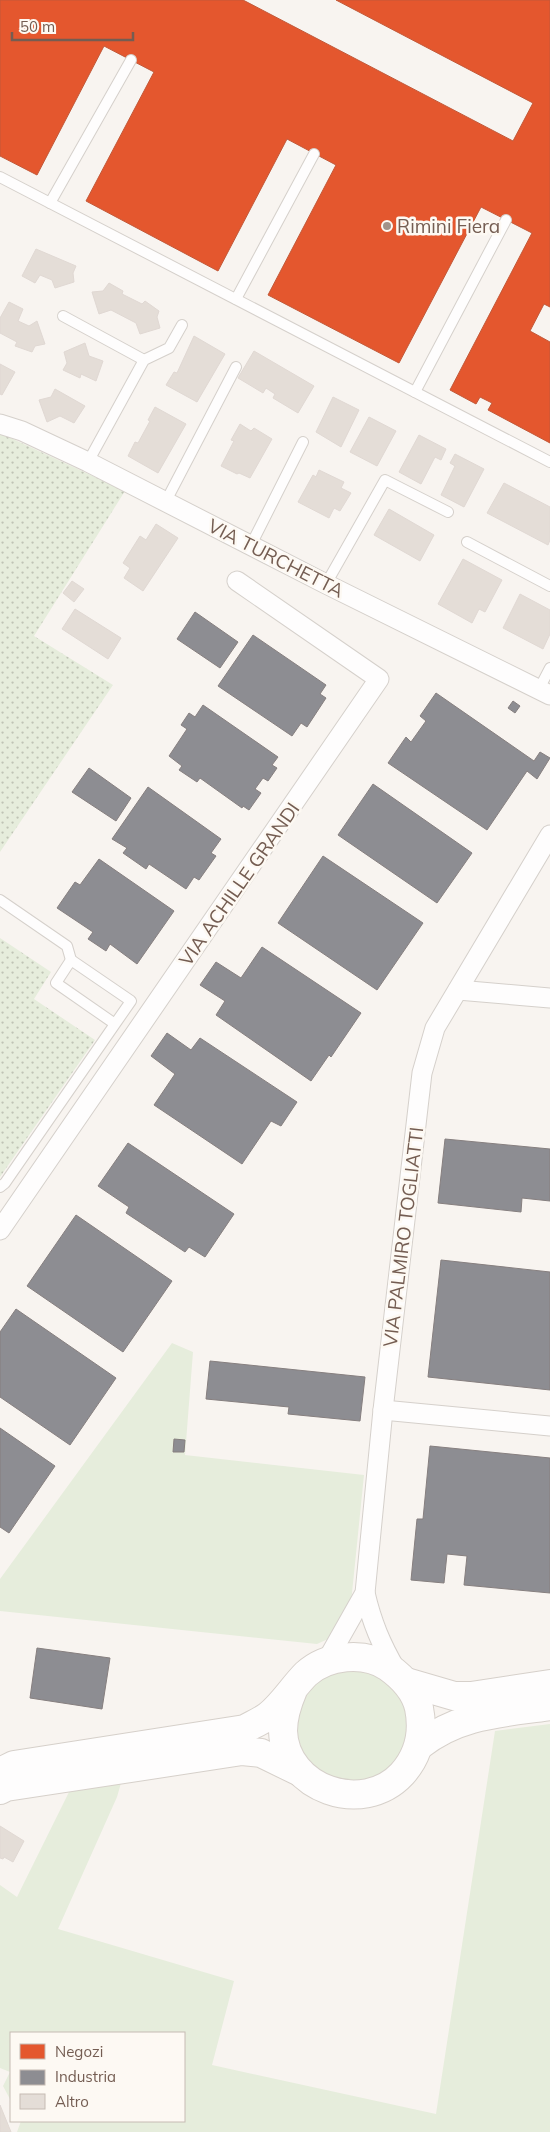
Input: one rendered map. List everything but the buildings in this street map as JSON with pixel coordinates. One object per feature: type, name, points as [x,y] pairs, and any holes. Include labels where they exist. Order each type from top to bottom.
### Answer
[{"type":"street","name":"VIA TURCHETTA","points":[[0,424],[22,430],[88,462],[326,584],[544,692]]},
{"type":"street","name":"VIA ACHILLE GRANDI","points":[[2,1223],[133,1017],[379,679],[237,581]]},
{"type":"street","name":"VIA PALMIRO TOGLIATTI","points":[[326,1662],[365,1594],[383,1410],[422,1073],[435,1028],[550,834]]},
{"type":"street","points":[[458,990],[550,998]]},
{"type":"street","points":[[383,1410],[550,1426]]},
{"type":"street","points":[[0,1790],[6,1787],[242,1751],[261,1753],[300,1772],[316,1786],[336,1794],[357,1796],[378,1791],[396,1780],[411,1765],[420,1745],[422,1723],[418,1702],[383,1647],[373,1625],[365,1594]]},
{"type":"street","points":[[0,1772],[14,1765],[245,1729],[268,1716],[307,1673],[326,1662],[344,1657],[364,1658],[382,1663],[402,1678],[454,1696],[471,1696],[550,1684]]},
{"type":"street","points":[[292,1690],[284,1711],[283,1732],[288,1753],[300,1772]]},
{"type":"street","points":[[420,1745],[431,1736],[460,1722],[479,1717],[550,1706]]},
{"type":"lane","points":[[50,203],[131,60]]},
{"type":"lane","points":[[236,299],[314,154]]},
{"type":"lane","points":[[0,177],[550,462]]},
{"type":"lane","points":[[415,392],[506,220]]},
{"type":"lane","points":[[63,316],[144,360]]},
{"type":"lane","points":[[88,462],[144,360],[168,348],[182,324]]},
{"type":"lane","points":[[166,501],[236,367]]},
{"type":"lane","points":[[251,545],[303,442]]},
{"type":"lane","points":[[326,584],[385,480],[448,512]]},
{"type":"lane","points":[[466,542],[550,586]]},
{"type":"lane","points":[[544,692],[550,668]]},
{"type":"lane","points":[[0,900],[67,946],[72,960],[131,1001],[133,1017],[116,1024],[6,1184],[0,1187]]},
{"type":"lane","points":[[72,960],[56,983],[116,1024]]},
{"type":"green space","points":[[0,433],[125,491],[34,636],[113,685],[0,852]]},
{"type":"green space","points":[[0,938],[51,972],[34,999],[95,1040],[0,1177]]},
{"type":"green space","points":[[172,1343],[193,1352],[185,1455],[364,1475],[351,1603],[337,1630],[328,1639],[317,1644],[0,1611],[0,1579]]},
{"type":"green space","points":[[353,1670],[364,1671],[374,1675],[392,1687],[404,1705],[408,1715],[408,1737],[404,1747],[392,1765],[374,1777],[364,1781],[353,1782],[342,1781],[332,1777],[314,1765],[302,1747],[298,1737],[297,1726],[298,1715],[302,1705],[314,1687],[332,1675],[342,1671]]},
{"type":"green space","points":[[550,1724],[550,2132],[17,2132],[21,2122],[185,2122],[185,2032],[10,2032],[10,2072],[0,2068],[0,1885],[17,1897],[70,1790],[121,1783],[117,1797],[58,1929],[234,1981],[212,2065],[436,2114],[495,1731]]},
{"type":"green space","points":[[10,2072],[10,2099],[3,2086]]},
{"type":"place","name":"Rimini Fiera","points":[[387,226]]}]
